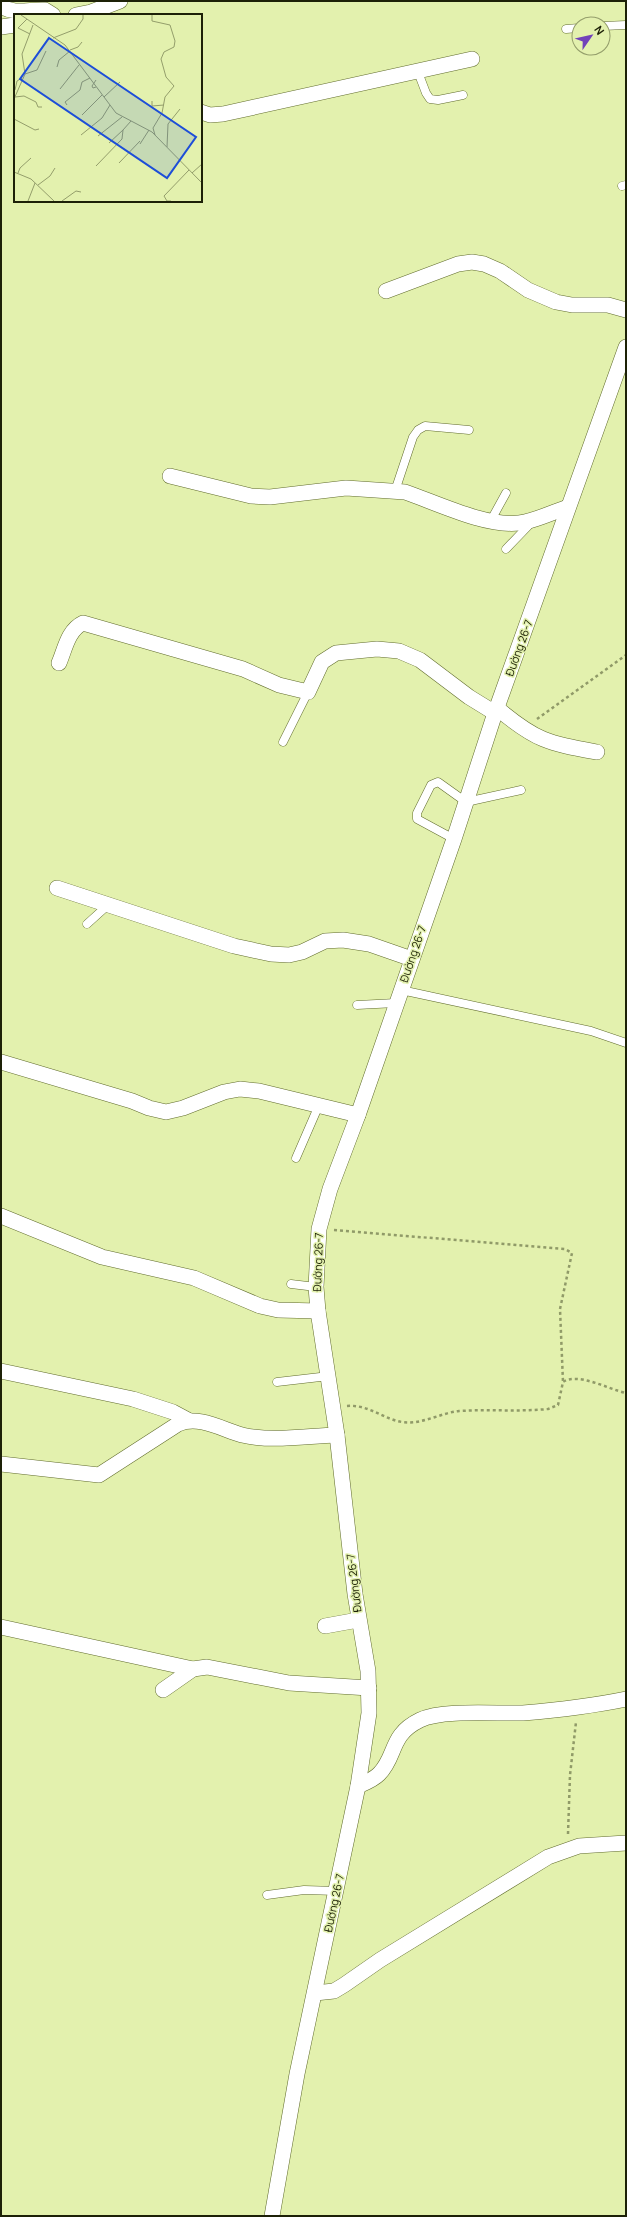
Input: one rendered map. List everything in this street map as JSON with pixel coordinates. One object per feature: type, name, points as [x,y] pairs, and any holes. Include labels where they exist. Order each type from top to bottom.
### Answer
[{"type":"street","points":[[92,14],[120,1]]},
{"type":"street","points":[[1,6],[5,9],[22,12],[45,10],[51,14]]},
{"type":"street","points":[[1,28],[14,25]]},
{"type":"street","points":[[202,112],[210,115],[223,114],[472,59]]},
{"type":"street","points":[[386,290],[458,264],[472,262],[484,264],[500,271],[528,290],[556,302],[608,305],[626,310]]},
{"type":"street","name":"Đường 26-7","points":[[272,2216],[297,2074],[337,1891],[368,1728],[369,1688],[358,1620],[337,1435],[318,1311],[316,1287],[319,1229],[330,1189],[358,1115],[398,996],[454,839],[496,710],[626,347]]},
{"type":"street","points":[[170,476],[251,496],[270,497],[346,488],[395,490],[405,492],[490,522],[507,524],[521,523],[568,507]]},
{"type":"street","points":[[59,663],[70,634],[75,627],[83,623],[243,669],[279,685],[308,692],[322,662],[336,653],[352,650],[377,649],[399,651],[420,660],[469,697],[496,710],[522,729],[548,742],[597,752]]},
{"type":"street","points":[[57,888],[234,946],[271,954],[296,954],[325,941],[343,940],[369,944],[412,959]]},
{"type":"street","points":[[1,1062],[166,1112],[183,1108],[224,1092],[240,1088],[358,1115]]},
{"type":"street","points":[[1,1216],[102,1257],[194,1278],[260,1306],[278,1310],[318,1311]]},
{"type":"street","points":[[1,1371],[133,1399],[173,1412],[188,1420],[211,1424],[243,1435],[268,1438],[337,1435]]},
{"type":"street","points":[[1,1464],[99,1475],[110,1470],[178,1424],[188,1420]]},
{"type":"street","points":[[325,1626],[358,1620]]},
{"type":"street","points":[[1,1628],[193,1669],[207,1667],[310,1686],[369,1688]]},
{"type":"street","points":[[163,1690],[193,1669]]},
{"type":"street","points":[[358,1786],[372,1780],[380,1773],[400,1736],[410,1726],[422,1719],[450,1715],[523,1712],[578,1707],[626,1699]]},
{"type":"street","points":[[315,1993],[334,1991],[344,1986],[380,1960],[534,1864],[568,1848],[592,1844],[626,1843]]},
{"type":"lane","points":[[611,26],[626,25]]},
{"type":"lane","points":[[566,29],[571,29]]},
{"type":"lane","points":[[418,72],[426,94],[430,99],[438,100],[463,95]]},
{"type":"lane","points":[[395,490],[413,437],[418,430],[425,426],[468,430]]},
{"type":"lane","points":[[490,522],[506,493]]},
{"type":"lane","points":[[506,548],[537,517]]},
{"type":"lane","points":[[283,742],[308,692]]},
{"type":"lane","points":[[454,839],[417,819],[417,813],[431,785],[438,782],[466,802],[521,790]]},
{"type":"lane","points":[[87,924],[108,904]]},
{"type":"lane","points":[[357,1005],[398,996],[591,1031],[626,1042]]},
{"type":"lane","points":[[296,1158],[319,1105]]},
{"type":"lane","points":[[291,1284],[316,1287]]},
{"type":"lane","points":[[277,1382],[329,1376]]},
{"type":"lane","points":[[267,1894],[304,1890],[337,1891]]},
{"type":"path","points":[[522,729],[626,655]]},
{"type":"path","points":[[319,1229],[565,1249],[572,1253],[560,1310],[563,1382],[558,1405],[548,1409],[459,1412],[438,1415],[421,1421],[403,1422],[387,1418],[369,1408],[353,1405],[333,1407]]},
{"type":"path","points":[[563,1382],[569,1378],[578,1378],[626,1393]]},
{"type":"path","points":[[568,1848],[570,1775],[578,1707]]}]
